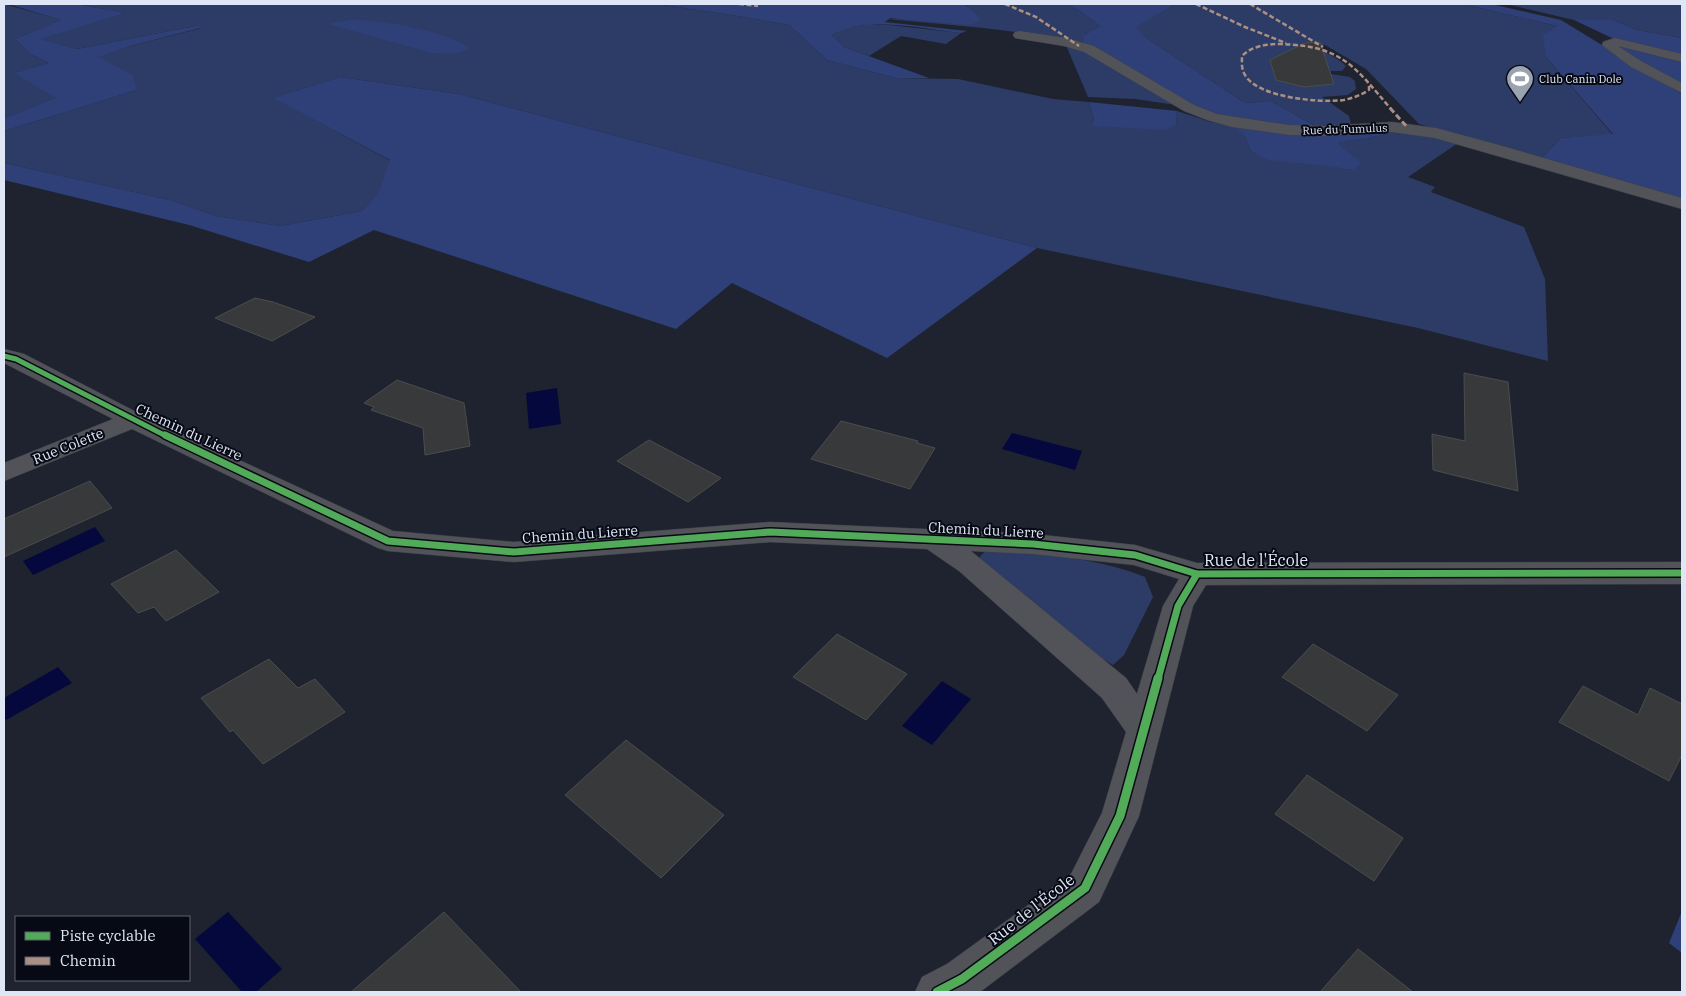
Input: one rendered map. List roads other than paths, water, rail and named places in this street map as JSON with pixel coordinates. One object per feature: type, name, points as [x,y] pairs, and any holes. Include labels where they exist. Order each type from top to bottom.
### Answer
[{"type":"street","name":"Rue du Tumulus","points":[[1019,35],[1066,42],[1090,49],[1190,108],[1212,118],[1255,126],[1298,130],[1392,127],[1436,133],[1682,204]]},
{"type":"street","points":[[1682,58],[1625,42],[1615,42],[1608,45],[1636,64],[1682,89]]},
{"type":"street","name":"Chemin du Lierre","points":[[4,356],[16,359],[133,420],[388,540],[514,552],[770,532],[1033,544],[1136,555],[1197,574]]},
{"type":"street","name":"Rue Colette","points":[[4,472],[133,420]]},
{"type":"street","points":[[933,539],[969,564],[1114,688],[1144,730]]},
{"type":"street","name":"Rue de l'École","points":[[937,992],[962,979],[1084,888],[1120,816],[1178,606],[1197,574],[1682,574]]},
{"type":"place","name":"Club Canin Dole","points":[[1520,103]]}]
